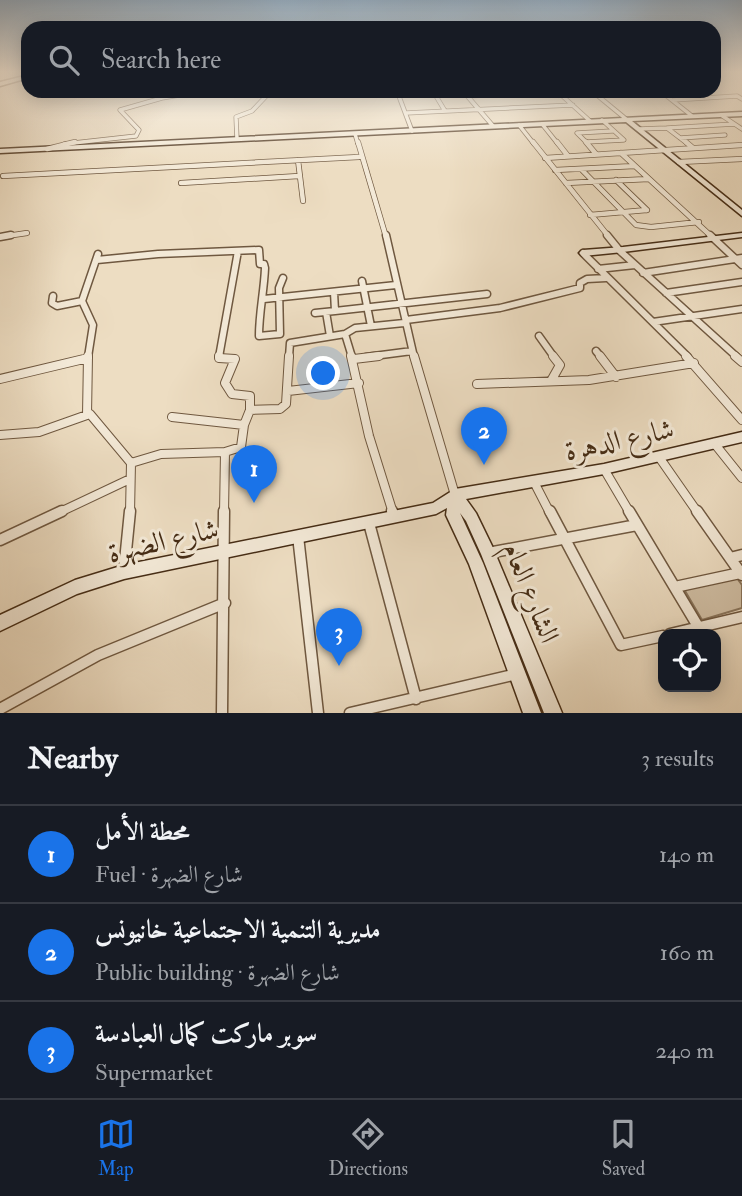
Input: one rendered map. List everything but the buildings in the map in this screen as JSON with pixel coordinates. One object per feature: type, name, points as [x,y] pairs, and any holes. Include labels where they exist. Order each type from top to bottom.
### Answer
[{"type":"street","points":[[47,149],[68,142],[136,135],[138,126],[120,110],[140,104]]},
{"type":"street","points":[[237,139],[236,117],[252,111],[258,104]]},
{"type":"street","points":[[402,104],[412,131]]},
{"type":"street","points":[[441,104],[445,111]]},
{"type":"street","points":[[473,104],[493,126]]},
{"type":"street","points":[[608,104],[742,214]]},
{"type":"street","points":[[678,104],[692,116]]},
{"type":"street","points":[[405,113],[573,105],[590,121]]},
{"type":"street","points":[[0,150],[742,114]]},
{"type":"street","points":[[721,115],[742,129]]},
{"type":"street","points":[[586,142],[624,140],[602,120]]},
{"type":"street","points":[[542,124],[568,156]]},
{"type":"street","points":[[639,129],[742,124]]},
{"type":"street","points":[[519,125],[620,251],[742,362]]},
{"type":"street","points":[[711,126],[742,145]]},
{"type":"street","points":[[667,128],[692,148]]},
{"type":"street","points":[[596,154],[577,133],[612,131]]},
{"type":"street","points":[[355,134],[382,224],[412,351],[454,495],[453,515],[476,563],[532,713]]},
{"type":"street","points":[[679,138],[725,135]]},
{"type":"street","points":[[545,158],[742,145]]},
{"type":"street","points":[[621,153],[738,258],[742,265]]},
{"type":"street","points":[[2,176],[359,157]]},
{"type":"street","points":[[679,162],[742,159]]},
{"type":"street","points":[[298,160],[303,201]]},
{"type":"street","points":[[555,170],[635,166]]},
{"type":"street","points":[[581,169],[621,211],[643,227],[699,222]]},
{"type":"street","points":[[181,183],[299,176]]},
{"type":"street","points":[[566,183],[649,178]]},
{"type":"street","points":[[590,215],[647,210],[616,180]]},
{"type":"street","points":[[0,237],[27,233]]},
{"type":"street","points":[[583,253],[742,236]]},
{"type":"street","points":[[87,415],[88,358],[93,325],[82,301],[97,257],[259,250],[260,264],[264,264],[264,299],[259,307],[259,336],[280,334],[279,288],[283,278]]},
{"type":"street","points":[[131,463],[161,454],[225,452],[241,447],[244,425],[250,410],[250,396],[232,394],[225,383],[235,359],[219,358],[228,297],[233,286],[232,262],[237,251]]},
{"type":"street","points":[[583,253],[694,363],[742,420]]},
{"type":"street","points":[[643,272],[738,258]]},
{"type":"street","points":[[598,269],[635,265]]},
{"type":"street","points":[[250,410],[280,409],[286,404],[290,342],[345,334],[355,328],[535,301],[579,288],[580,283],[587,279],[606,278]]},
{"type":"street","points":[[666,293],[742,282]]},
{"type":"street","points":[[264,299],[334,292],[363,285],[396,285]]},
{"type":"street","points":[[363,285],[371,326]]},
{"type":"street","points":[[334,292],[335,311]]},
{"type":"street","points":[[315,313],[487,294]]},
{"type":"street","points":[[53,296],[52,303],[57,306],[82,301]]},
{"type":"street","points":[[326,312],[330,336]]},
{"type":"street","points":[[653,321],[690,315],[740,312]]},
{"type":"street","points":[[345,334],[354,359],[369,436],[394,517]]},
{"type":"street","points":[[539,336],[560,365],[551,381]]},
{"type":"street","points":[[354,359],[412,351]]},
{"type":"street","points":[[596,351],[616,377]]},
{"type":"street","points":[[0,379],[88,358]]},
{"type":"street","points":[[477,384],[616,377],[694,363]]},
{"type":"street","points":[[288,391],[359,383]]},
{"type":"street","points":[[0,435],[39,432],[90,414],[131,463],[132,496],[124,572]]},
{"type":"street","points":[[172,417],[244,425]]},
{"type":"street","name":"شارع الدهرة","points":[[506,487],[659,457],[742,437]]},
{"type":"street","points":[[714,443],[742,478]]},
{"type":"street","points":[[222,713],[225,452]]},
{"type":"street","points":[[659,457],[741,574],[675,587]]},
{"type":"street","points":[[604,468],[699,628]]},
{"type":"street","points":[[0,540],[130,480]]},
{"type":"street","points":[[534,482],[621,645],[658,637]]},
{"type":"street","name":"شارع الضهرة","points":[[0,623],[75,587],[124,572],[298,535],[369,523],[436,508],[454,495],[506,487]]},
{"type":"street","name":"الشارع العام","points":[[454,495],[471,517],[488,553],[553,713]]},
{"type":"street","points":[[369,523],[416,699]]},
{"type":"street","points":[[488,553],[637,525]]},
{"type":"street","points":[[298,535],[318,713]]},
{"type":"street","points":[[730,558],[742,555]]},
{"type":"street","points":[[0,709],[99,655],[225,603]]},
{"type":"street","points":[[694,629],[742,617]]},
{"type":"street","points":[[350,713],[517,674]]},
{"type":"shaded area","points":[[731,570],[742,585],[742,608],[702,620],[681,584]]},
{"type":"place","name":"مديرية التنمية الاجتماعية خانيونس","points":[[484,465]]},
{"type":"place","name":"محطة الأمل","points":[[254,503]]},
{"type":"place","name":"سوبر ماركت كمال العبادسة","points":[[339,666]]}]
